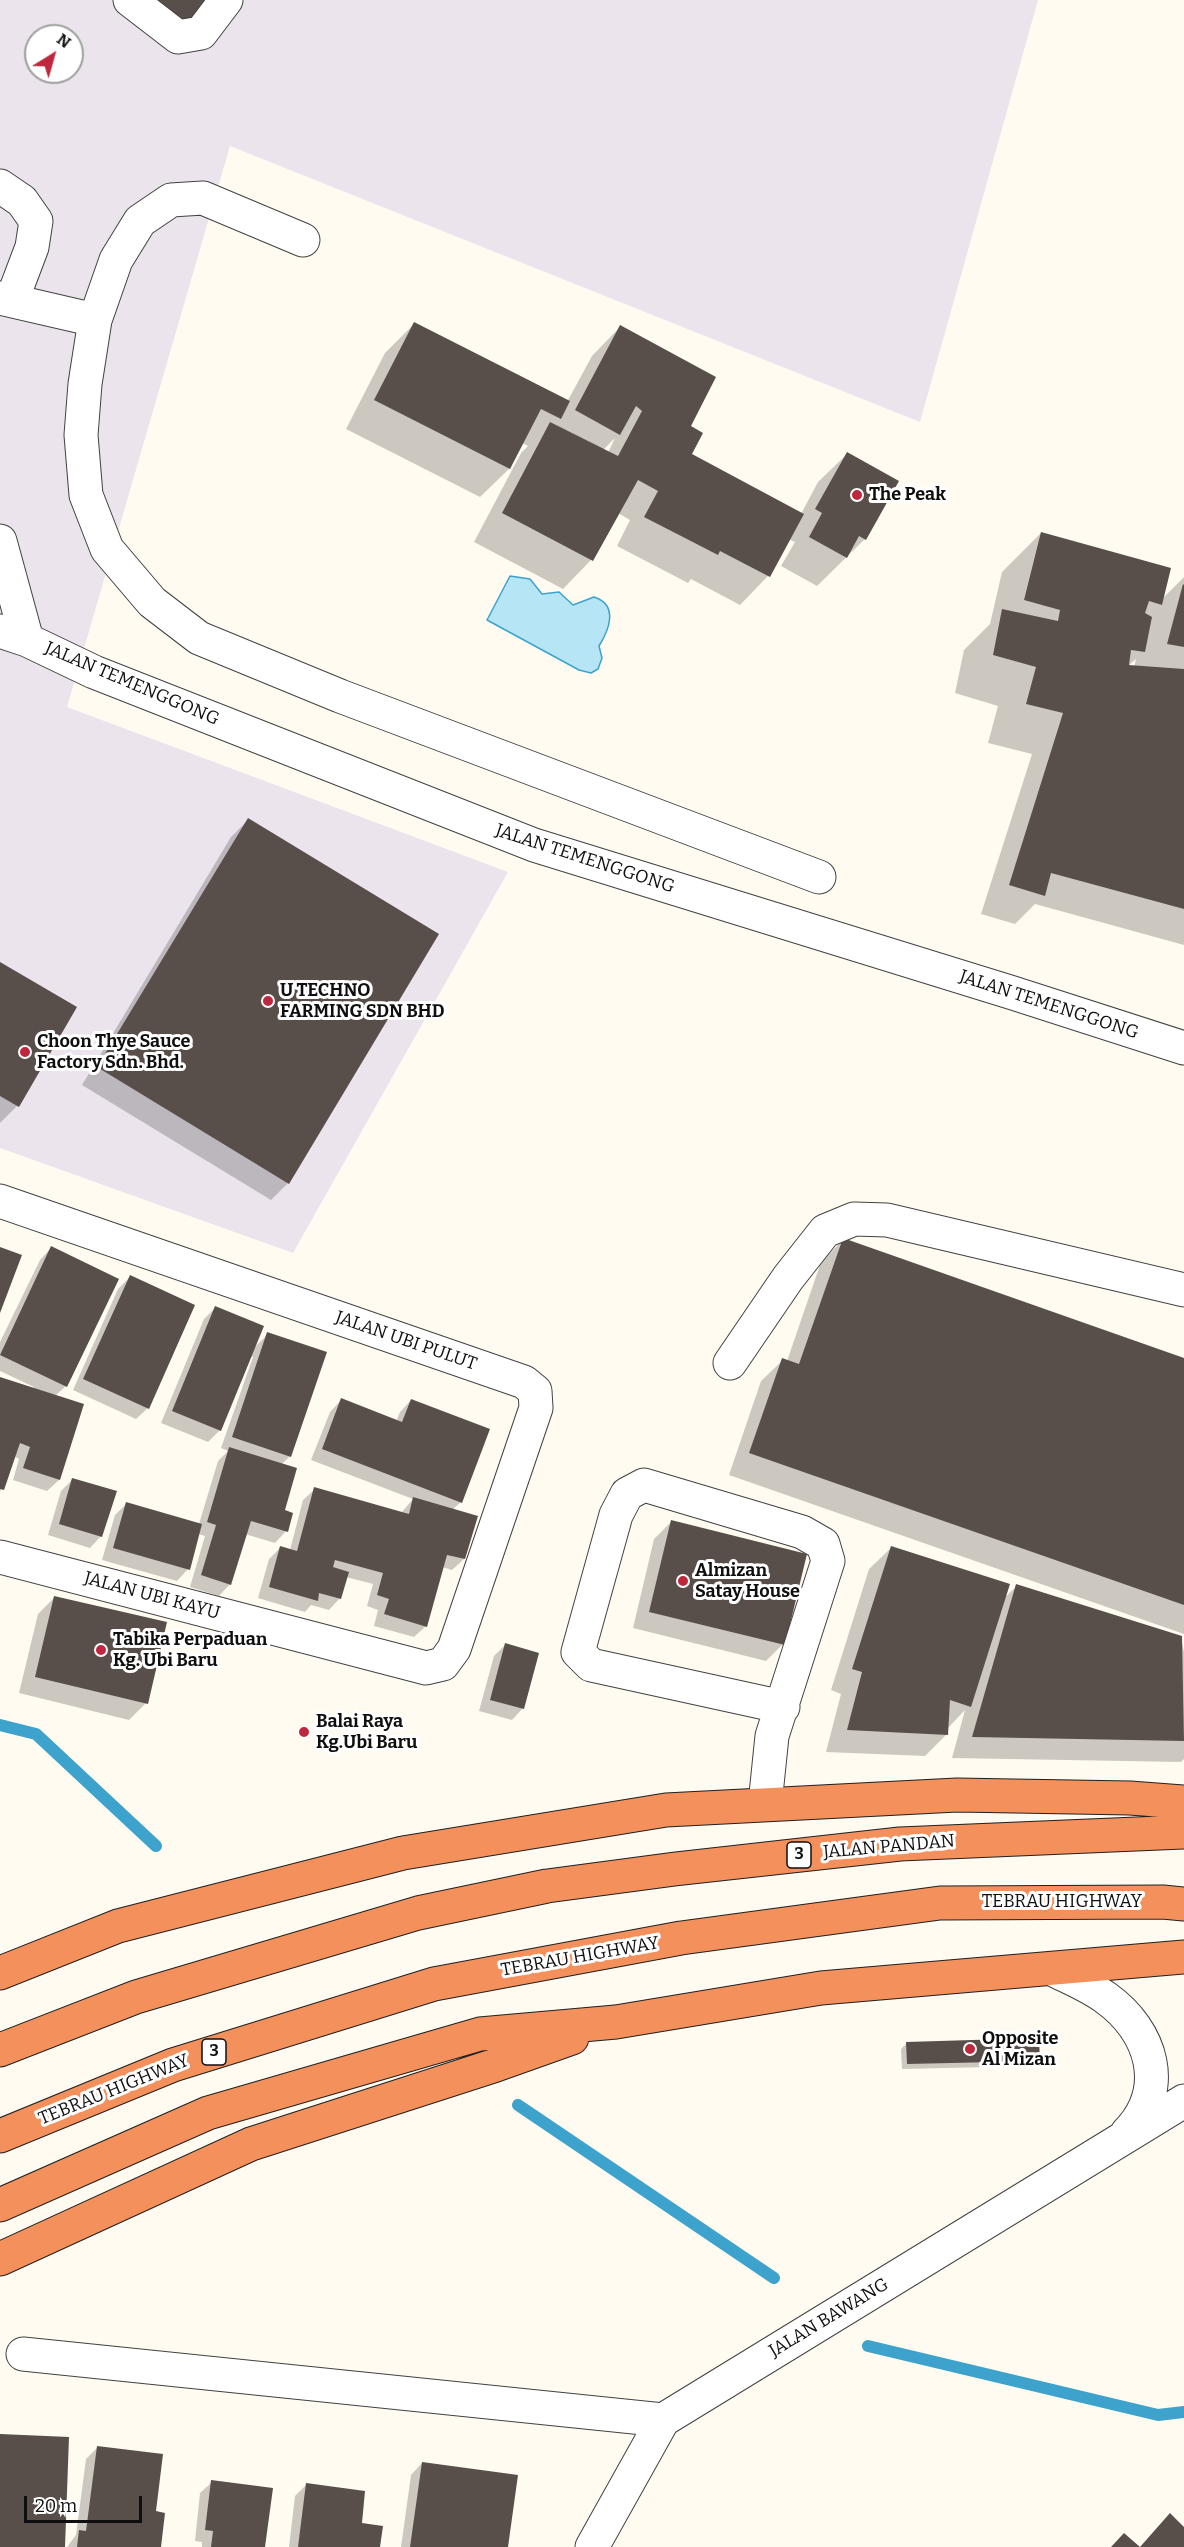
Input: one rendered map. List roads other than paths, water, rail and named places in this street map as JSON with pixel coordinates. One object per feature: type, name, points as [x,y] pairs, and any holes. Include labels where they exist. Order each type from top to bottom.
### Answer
[{"type":"highway","points":[[0,1973],[118,1926],[403,1853],[666,1809],[957,1794],[1130,1797],[1184,1802]]},
{"type":"highway","name":"JALAN PANDAN","points":[[0,2050],[136,1997],[418,1913],[547,1886],[900,1844],[1184,1832]]},
{"type":"highway","name":"TEBRAU HIGHWAY","points":[[0,2136],[173,2065],[434,1984],[681,1938],[940,1903],[1163,1902],[1184,1904]]},
{"type":"highway","points":[[0,2205],[208,2113],[480,2034],[616,2022],[821,1988],[1184,1957]]},
{"type":"highway","points":[[0,2259],[251,2144],[496,2065],[616,2022]]},
{"type":"street","points":[[130,0],[178,37],[201,33],[226,0]]},
{"type":"street","points":[[0,186],[22,201],[36,221],[32,247],[6,299],[94,320]]},
{"type":"street","points":[[303,240],[203,198],[171,200],[140,221],[116,260],[94,320],[81,435],[86,495],[107,549],[152,602],[199,638],[340,696],[819,877]]},
{"type":"street","points":[[0,541],[14,636]]},
{"type":"street","name":"JALAN TEMENGGONG","points":[[14,636],[94,672],[534,845],[1184,1048]]},
{"type":"street","name":"JALAN UBI PULUT","points":[[0,1201],[524,1382],[535,1391],[536,1408],[454,1649],[443,1664]]},
{"type":"street","points":[[730,1363],[788,1278],[825,1231],[854,1219],[887,1220],[1184,1290]]},
{"type":"street","points":[[765,1804],[772,1736],[783,1707],[828,1561],[823,1544],[802,1532],[644,1485],[627,1494],[616,1515],[578,1652],[591,1665],[783,1707]]},
{"type":"street","name":"JALAN UBI KAYU","points":[[0,1557],[426,1668],[443,1664]]},
{"type":"street","name":"JALAN BAWANG","points":[[1052,1969],[1105,1997],[1120,2010],[1135,2028],[1150,2056],[1153,2074],[1149,2093],[1134,2126],[1119,2141]]},
{"type":"street","name":"JALAN BAWANG","points":[[592,2547],[663,2420],[1184,2101]]},
{"type":"street","points":[[23,2354],[663,2420]]},
{"type":"water","points":[[510,576],[530,579],[542,594],[559,592],[573,605],[594,597],[607,606],[610,618],[599,646],[602,658],[598,669],[591,673],[579,670],[487,620]]},
{"type":"waterway","points":[[0,1725],[36,1734],[156,1846]]},
{"type":"waterway","points":[[518,2105],[774,2278]]},
{"type":"waterway","points":[[868,2346],[1158,2415],[1184,2412]]},
{"type":"place","name":"The Peak","points":[[857,495]]},
{"type":"place","name":"U TECHNO FARMING SDN BHD","points":[[268,1001]]},
{"type":"place","name":"Choon Thye Sauce Factory Sdn. Bhd.","points":[[25,1052]]},
{"type":"place","name":"Almizan Satay House","points":[[683,1581]]},
{"type":"place","name":"Tabika Perpaduan Kg. Ubi Baru","points":[[101,1650]]},
{"type":"place","name":"Balai Raya Kg.Ubi Baru","points":[[304,1732]]},
{"type":"place","name":"Opposite Al Mizan","points":[[970,2049]]}]
